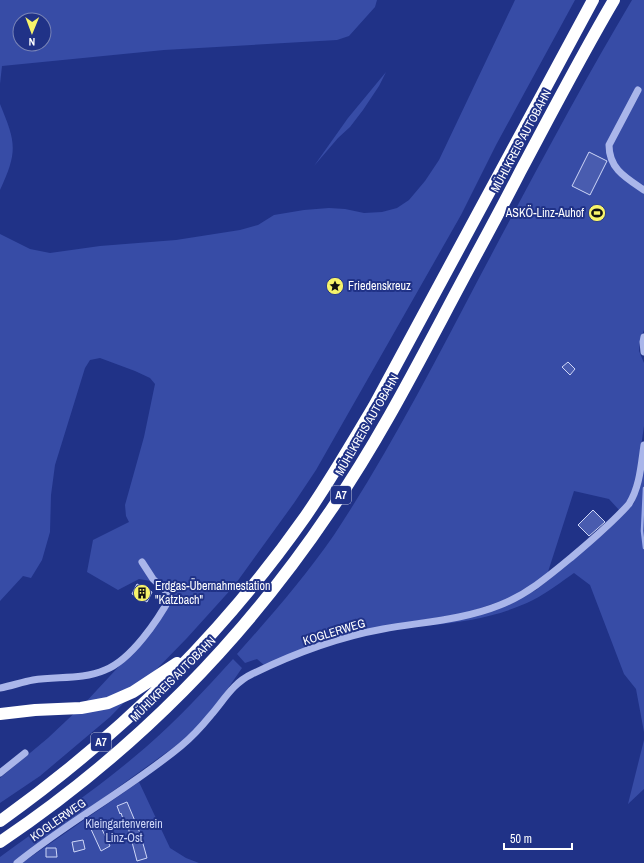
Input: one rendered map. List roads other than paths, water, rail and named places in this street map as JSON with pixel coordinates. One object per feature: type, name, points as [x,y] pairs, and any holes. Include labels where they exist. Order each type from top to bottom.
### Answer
[{"type":"highway","name":"MÜHLKREIS AUTOBAHN","points":[[0,821],[91,751],[138,708],[194,653],[282,549],[343,458],[374,406],[593,0]]},
{"type":"highway","name":"MÜHLKREIS AUTOBAHN","points":[[0,842],[60,800],[152,723],[232,640],[300,556],[333,508],[390,414],[614,0]]},
{"type":"highway","points":[[0,714],[35,710],[81,708],[108,703],[133,692],[194,653]]},
{"type":"highway","points":[[0,852],[19,829]]},
{"type":"street","points":[[638,90],[609,145],[609,154],[619,172],[644,190]]},
{"type":"street","points":[[644,337],[644,352]]},
{"type":"street","name":"KOGLERWEG","points":[[17,863],[154,767],[182,744],[205,722],[232,688],[245,678],[293,656],[339,640],[381,630],[440,621],[471,614],[500,605],[546,579],[589,543],[629,504],[636,491],[644,445]]},
{"type":"street","points":[[0,688],[33,680],[95,674],[116,665],[124,659],[158,618],[170,596],[153,579],[142,562]]},
{"type":"street","points":[[0,773],[25,753]]},
{"type":"waterway","points":[[644,488],[642,531],[644,548]]},
{"type":"place","name":"ASKÖ-Linz-Auhof","points":[[597,213]]},
{"type":"place","name":"Friedenskreuz","points":[[335,286]]},
{"type":"place","name":"Erdgas-Übernahmestation \"Katzbach\"","points":[[142,593]]},
{"type":"park label","name":"Kleingartenverein Linz-Ost","points":[[124,831]]}]
